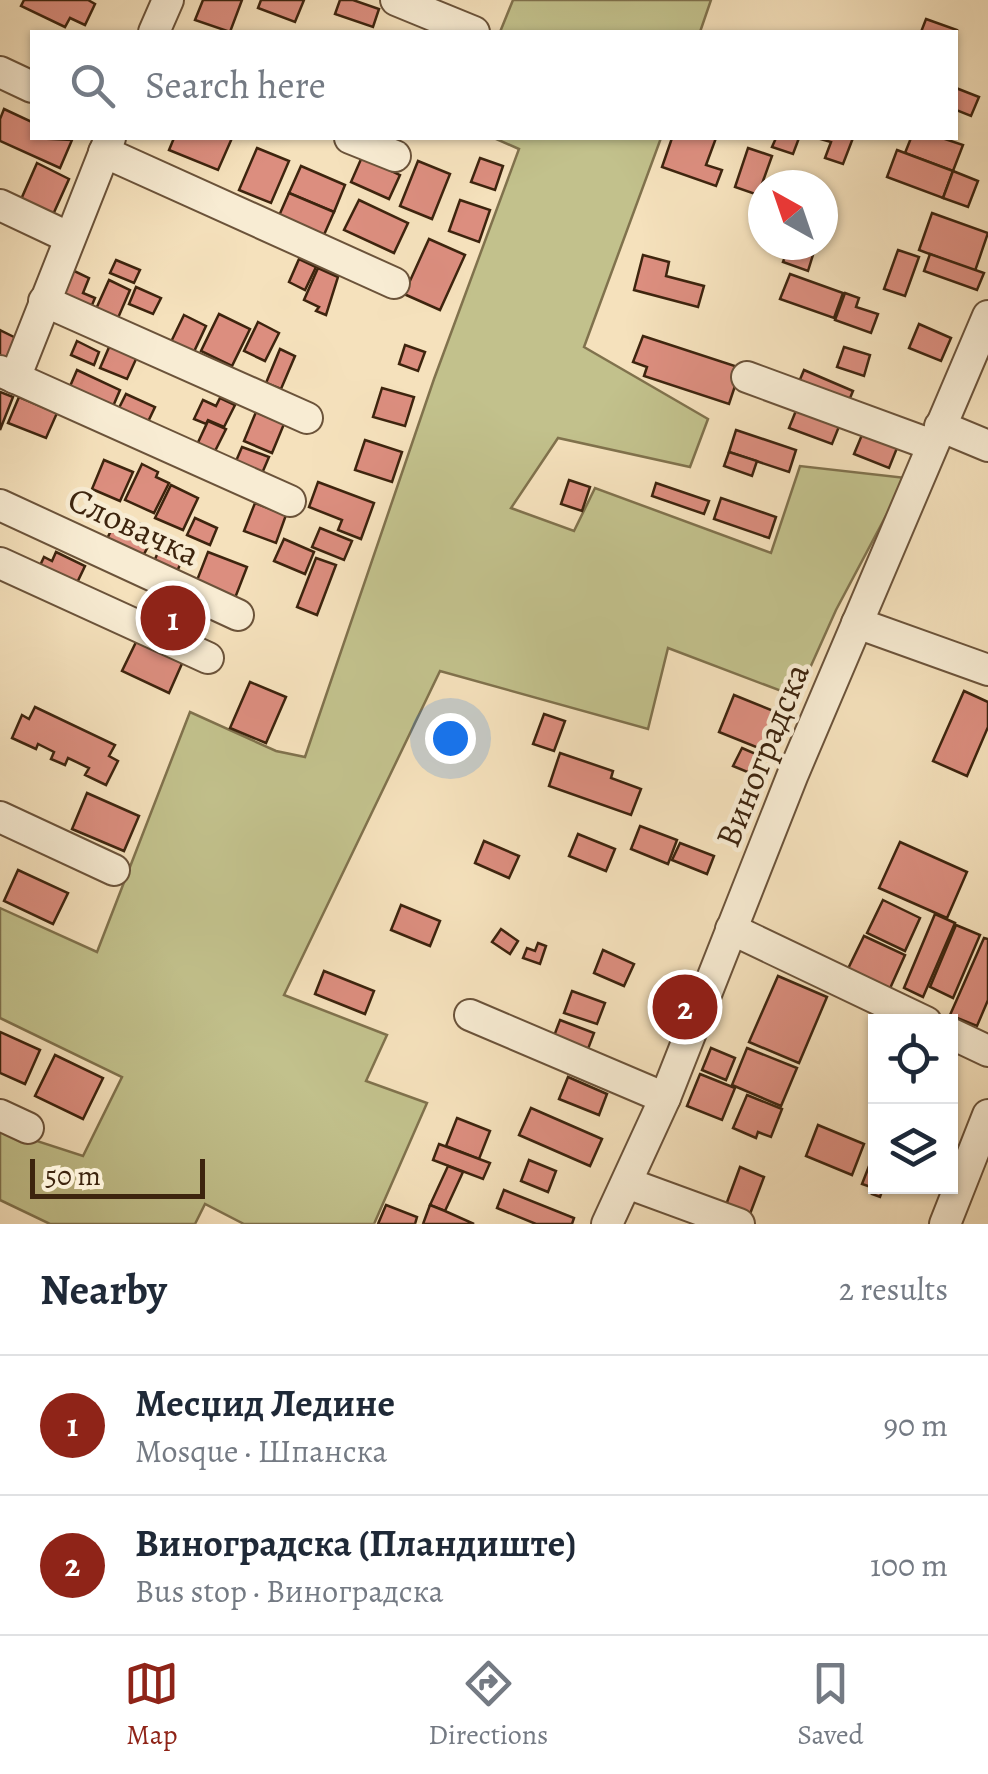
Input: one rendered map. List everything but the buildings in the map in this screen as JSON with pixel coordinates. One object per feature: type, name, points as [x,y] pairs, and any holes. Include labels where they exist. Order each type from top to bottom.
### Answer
[{"type":"street","points":[[155,30],[168,0]]},
{"type":"street","points":[[396,0],[469,30]]},
{"type":"street","points":[[0,72],[30,85]]},
{"type":"street","points":[[355,140],[395,156]]},
{"type":"street","points":[[290,502],[8,374],[44,301],[107,145],[394,283]]},
{"type":"street","points":[[0,205],[68,237]]},
{"type":"street","points":[[44,301],[308,418]]},
{"type":"street","name":"Виноградска","points":[[608,1224],[664,1098],[857,622],[988,316]]},
{"type":"street","points":[[747,377],[936,435],[988,446]]},
{"type":"street","name":"Словачка","points":[[0,505],[238,615]]},
{"type":"street","points":[[0,563],[208,658]]},
{"type":"street","points":[[857,622],[988,670]]},
{"type":"street","points":[[0,818],[114,870]]},
{"type":"street","points":[[731,929],[909,1014]]},
{"type":"street","points":[[470,1016],[664,1098]]},
{"type":"street","points":[[958,1037],[988,1051]]},
{"type":"street","points":[[945,1224],[988,1115]]},
{"type":"street","points":[[626,1182],[738,1224]]},
{"type":"shaded area","points":[[513,0],[711,0],[701,30],[501,30]]},
{"type":"shaded area","points":[[499,140],[660,140],[584,347],[708,419],[690,467],[558,438],[511,508],[574,531],[595,488],[771,553],[800,466],[906,478],[836,610],[797,697],[668,648],[648,729],[440,671],[284,995],[387,1035],[366,1081],[427,1103],[374,1224],[244,1224],[205,1204],[195,1224],[50,1224],[0,1200],[0,1129],[83,1156],[122,1077],[0,1018],[0,908],[97,952],[190,712],[276,751],[305,757],[434,379],[519,149]]},
{"type":"place","name":"Месџид Ледине","points":[[173,618]]},
{"type":"place","name":"Виноградска (Пландиште)","points":[[685,1007]]}]
